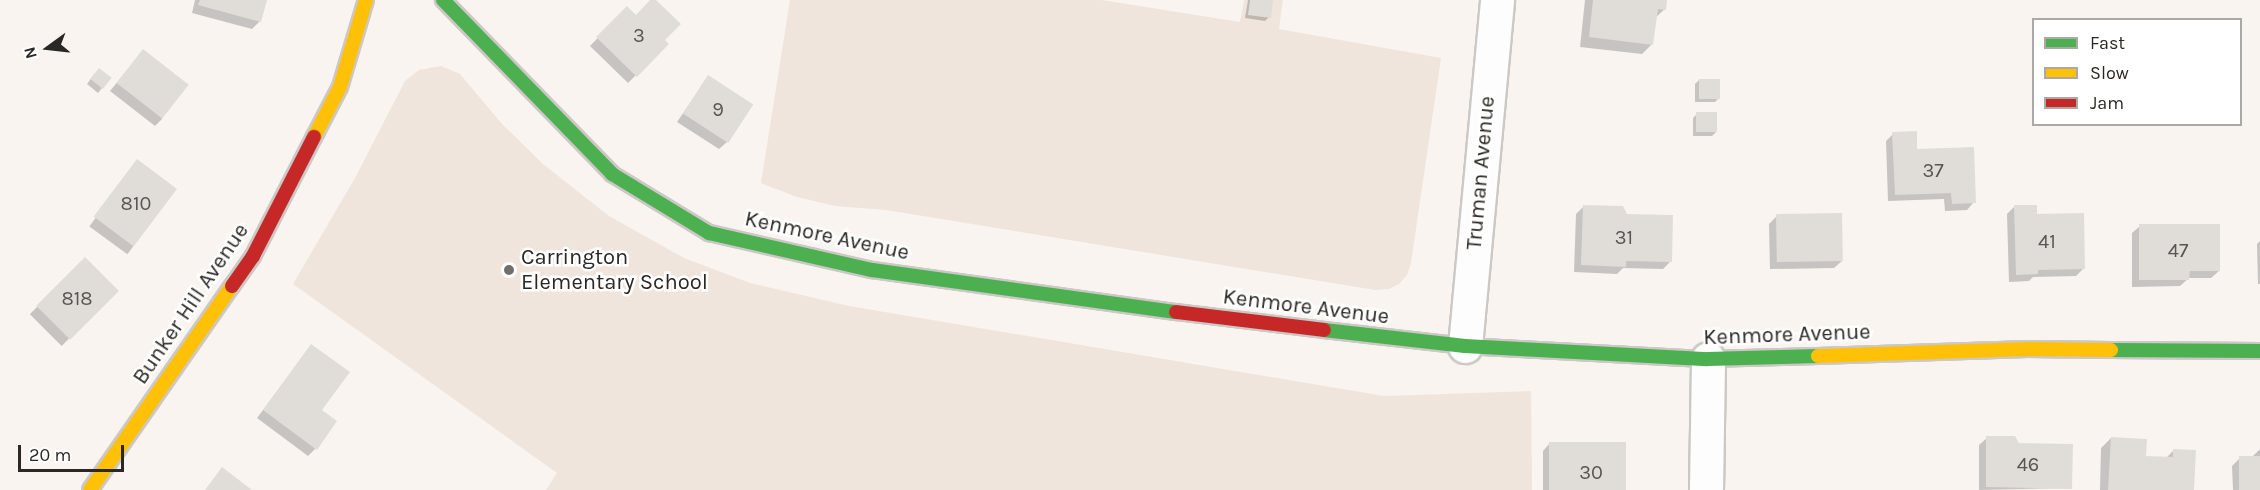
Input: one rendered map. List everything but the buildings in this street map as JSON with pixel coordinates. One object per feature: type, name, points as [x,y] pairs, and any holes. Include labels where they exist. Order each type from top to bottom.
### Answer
[{"type":"street","name":"Bunker Hill Avenue","points":[[90,490],[253,256],[340,87],[366,0]]},
{"type":"street","name":"Kenmore Avenue","points":[[443,0],[501,63],[612,174],[709,233],[872,270],[1212,317],[1465,346],[1708,359],[2028,349],[2260,351]]},
{"type":"street","name":"Truman Avenue","points":[[1465,346],[1497,0]]},
{"type":"street","points":[[1706,490],[1708,359]]},
{"type":"shaded area","points":[[790,0],[1102,0],[1240,22],[1244,0],[1283,0],[1279,29],[1441,58],[1411,263],[1407,275],[1399,284],[1389,289],[1375,290],[886,210],[835,206],[797,197],[761,183]]},
{"type":"shaded area","name":"Carrington Elementary School","points":[[441,66],[460,74],[502,124],[543,164],[609,216],[684,258],[750,283],[849,306],[1384,396],[1531,391],[1532,490],[546,490],[557,473],[293,284],[355,178],[405,81],[419,70]]},
{"type":"traffic: fast","points":[[443,0],[612,174],[709,233],[872,270],[1176,312]]},
{"type":"traffic: fast","points":[[1324,330],[1465,346],[1708,359],[1818,356]]},
{"type":"traffic: fast","points":[[2111,350],[2260,351]]},
{"type":"traffic: slow","points":[[314,137],[340,87],[366,0]]},
{"type":"traffic: slow","points":[[90,490],[232,286]]},
{"type":"traffic: slow","points":[[1818,356],[2028,349],[2111,350]]},
{"type":"traffic: jam","points":[[232,286],[253,256],[314,137]]},
{"type":"traffic: jam","points":[[1176,312],[1324,330]]},
{"type":"place","name":"Carrington Elementary School","points":[[509,270]]}]
